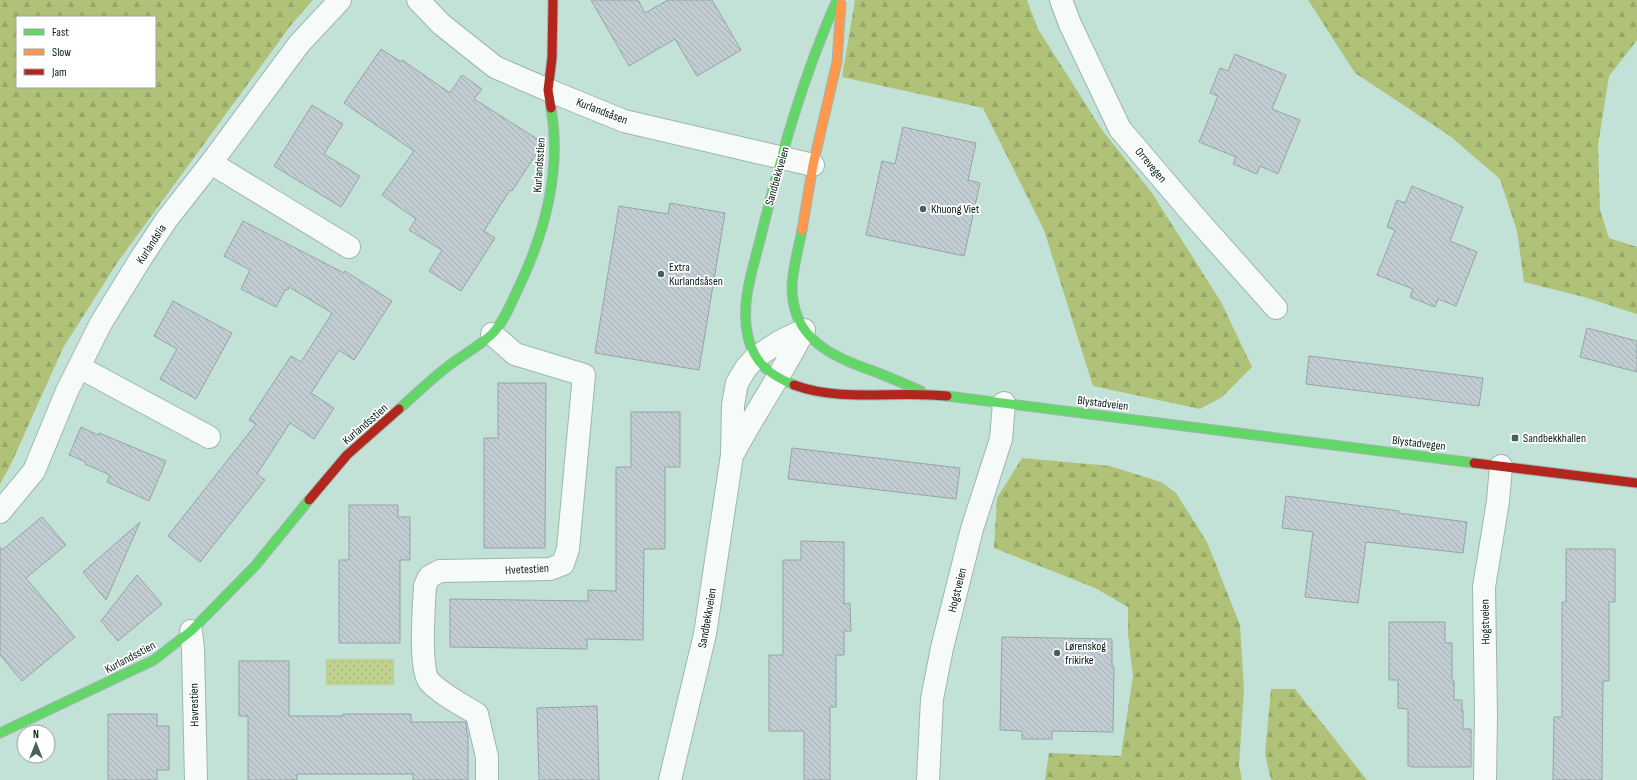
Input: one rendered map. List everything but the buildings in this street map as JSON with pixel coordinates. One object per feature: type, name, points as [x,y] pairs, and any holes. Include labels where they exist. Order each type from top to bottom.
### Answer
[{"type":"main road","name":"Kurlandsstien","points":[[0,733],[154,660],[191,631],[255,566],[347,455],[446,368],[492,334],[508,310],[524,277],[541,232],[548,203],[554,170],[554,125],[548,90],[552,58],[554,16],[553,0]]},
{"type":"main road","name":"Sandbekkveien","points":[[837,0],[813,55],[795,109],[765,216],[747,300],[747,328],[756,357],[766,369],[778,379],[796,386],[818,391],[873,395],[930,394],[1004,403]]},
{"type":"main road","name":"Sandbekkveien","points":[[841,0],[838,62],[813,165],[792,287],[793,303],[797,316],[804,330],[815,344],[832,356],[930,394]]},
{"type":"main road","name":"Blystadveien","points":[[1004,403],[1198,428]]},
{"type":"main road","name":"Blystadvegen","points":[[1198,428],[1637,483]]},
{"type":"street","name":"Kurlandslia","points":[[0,512],[34,471],[67,391],[101,323],[143,255],[167,219],[300,44],[340,0]]},
{"type":"street","name":"Kurlandsåsen","points":[[418,0],[441,24],[496,67],[548,90],[624,121],[813,165]]},
{"type":"street","name":"Orrevegen","points":[[1061,0],[1070,24],[1120,129],[1195,217],[1276,308]]},
{"type":"street","points":[[211,163],[349,247]]},
{"type":"street","name":"Sandbekkveien","points":[[670,780],[705,634],[732,455],[733,405],[737,383],[746,368],[756,357],[779,342],[804,330]]},
{"type":"street","name":"Sandbekkveien","points":[[732,455],[756,412],[778,379],[804,330]]},
{"type":"street","name":"Hvetestien","points":[[487,780],[487,757],[477,714],[443,693],[428,679],[423,651],[425,586],[430,577],[440,571],[550,569],[563,564],[568,549],[584,375],[515,354],[492,334]]},
{"type":"street","points":[[79,367],[209,437]]},
{"type":"street","name":"Hogstveien","points":[[928,780],[932,699],[942,648],[972,529],[1001,439],[1004,403]]},
{"type":"street","name":"Hogstveien","points":[[1485,780],[1486,715],[1484,587],[1498,501],[1501,466]]},
{"type":"street","name":"Havrestien","points":[[191,631],[193,650],[196,780]]},
{"type":"green space","points":[[0,0],[313,0],[291,25],[117,263],[63,348],[11,464],[0,484]]},
{"type":"green space","points":[[855,0],[1027,0],[1038,29],[1102,130],[1152,193],[1221,302],[1252,367],[1222,397],[1200,409],[1093,386],[1044,230],[983,108],[842,77]]},
{"type":"green space","points":[[1308,0],[1637,0],[1637,40],[1609,76],[1598,145],[1600,210],[1609,238],[1637,247],[1637,314],[1584,297],[1524,282],[1517,231],[1500,179],[1450,136],[1355,73]]},
{"type":"green space","points":[[1022,458],[1110,466],[1161,482],[1176,493],[1207,542],[1240,625],[1244,689],[1239,766],[1242,780],[1045,780],[1049,753],[1121,756],[1133,676],[1128,634],[1128,607],[1095,588],[994,548],[997,498]]},
{"type":"green space","points":[[326,659],[394,659],[394,685],[326,685]]},
{"type":"green space","points":[[1271,689],[1295,689],[1367,780],[1271,780],[1265,754]]},
{"type":"traffic: fast","points":[[794,385],[771,373],[759,361],[755,354],[748,337],[746,324],[746,299],[751,273],[794,116],[803,87],[837,0]]},
{"type":"traffic: fast","points":[[399,409],[452,363],[481,344],[495,331],[502,321],[535,249],[548,203],[554,155],[554,132],[551,108]]},
{"type":"traffic: fast","points":[[802,230],[794,267],[792,287],[794,305],[799,320],[807,332],[817,343],[829,352],[921,391]]},
{"type":"traffic: fast","points":[[947,396],[1474,463]]},
{"type":"traffic: fast","points":[[0,733],[154,660],[191,631],[255,566],[309,500]]},
{"type":"traffic: slow","points":[[802,230],[813,165],[837,62],[841,4]]},
{"type":"traffic: jam","points":[[551,108],[548,90],[552,58],[553,0]]},
{"type":"traffic: jam","points":[[794,385],[813,390],[851,395],[909,394],[947,396]]},
{"type":"traffic: jam","points":[[309,500],[347,455],[399,409]]},
{"type":"traffic: jam","points":[[1474,463],[1637,483]]},
{"type":"place","name":"Khuong Viet","points":[[923,209]]},
{"type":"place","name":"Extra Kurlandsåsen","points":[[661,274]]},
{"type":"place","name":"Sandbekkhallen","points":[[1515,438]]},
{"type":"place","name":"Lørenskog frikirke","points":[[1057,653]]}]
